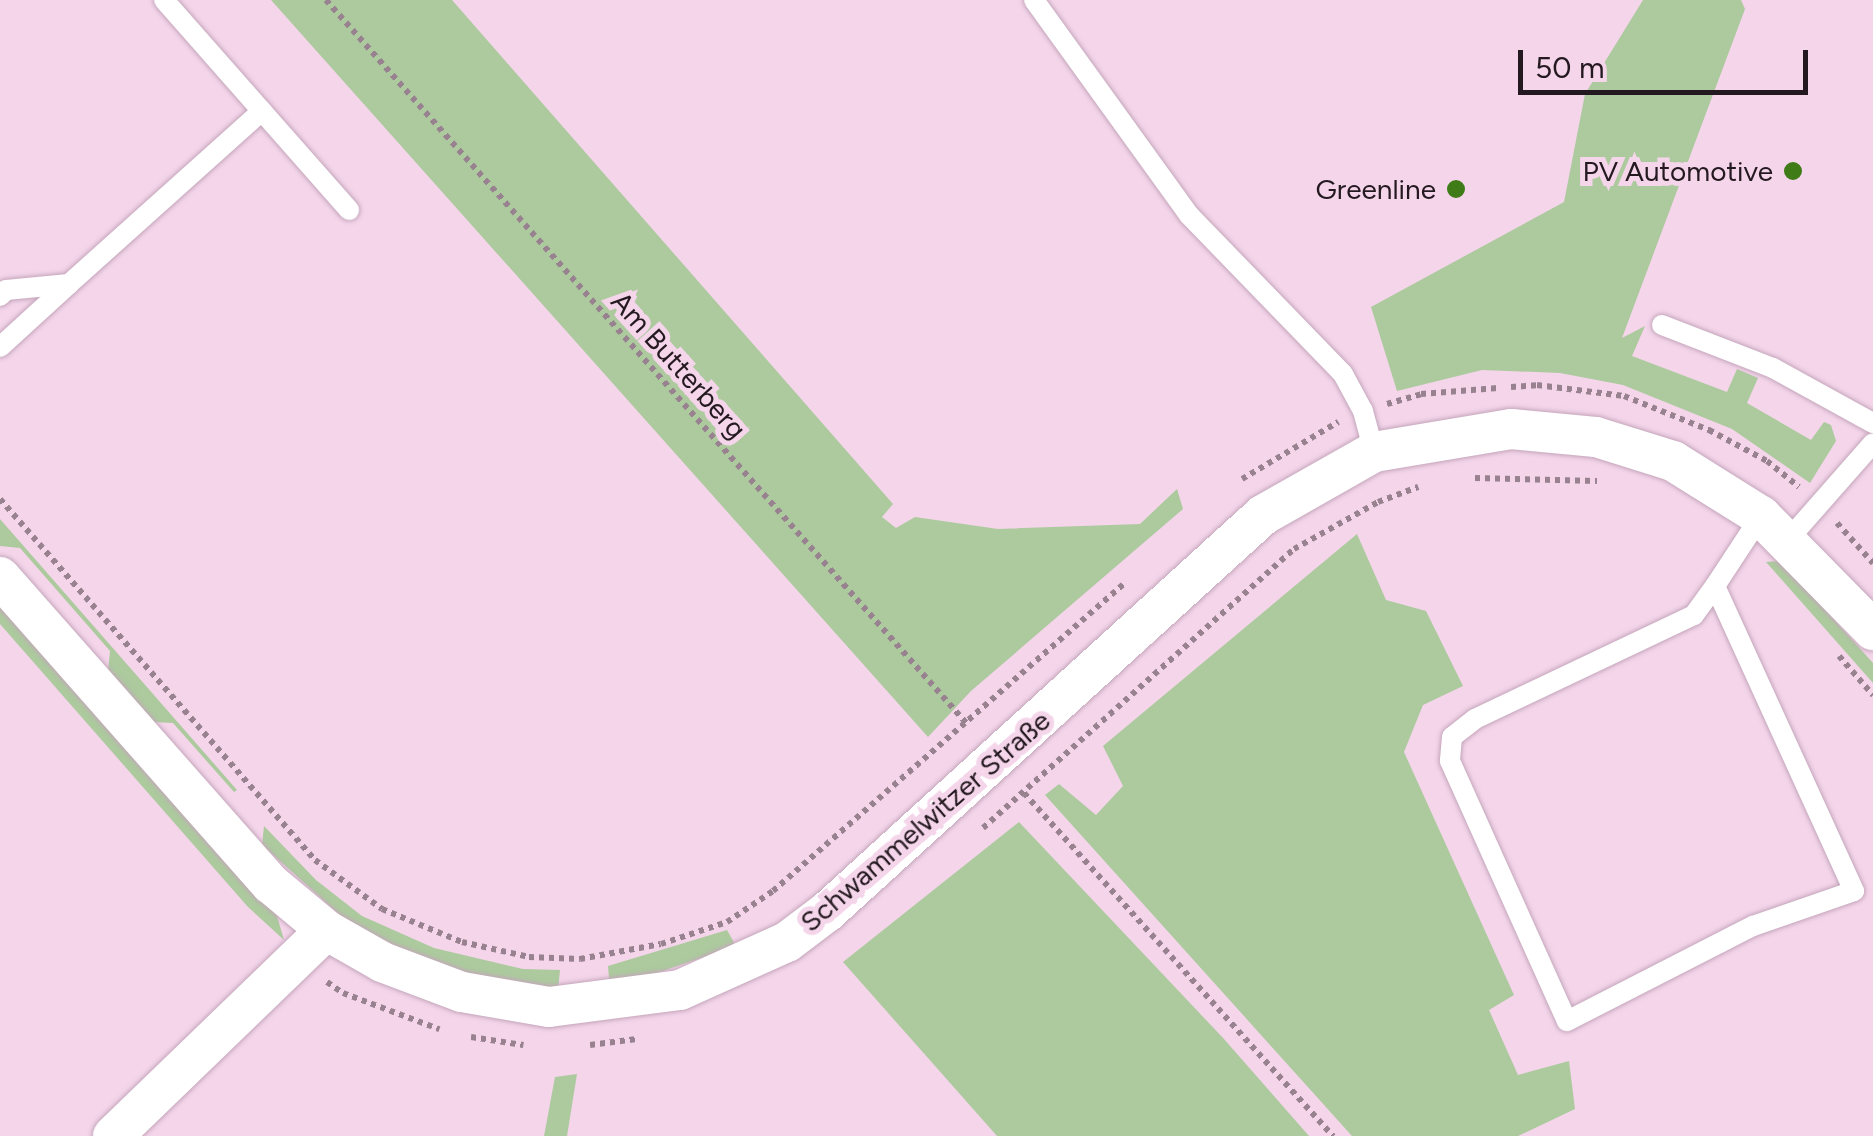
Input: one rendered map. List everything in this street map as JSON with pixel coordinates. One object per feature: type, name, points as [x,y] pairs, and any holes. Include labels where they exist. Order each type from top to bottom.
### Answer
[{"type":"street","name":"Schwammelwitzer Straße","points":[[0,577],[271,884],[326,930],[382,962],[462,992],[549,1007],[680,990],[787,942],[828,912],[998,760],[1263,516],[1374,452],[1511,429],[1596,437],[1673,461],[1774,528],[1873,630]]},
{"type":"street","points":[[112,1136],[326,930]]},
{"type":"lane","points":[[164,0],[349,210]]},
{"type":"lane","points":[[1034,0],[1190,215],[1343,374],[1363,412],[1374,452]]},
{"type":"lane","points":[[0,347],[262,111]]},
{"type":"lane","points":[[3,293],[69,284]]},
{"type":"lane","points":[[1662,325],[1773,368],[1873,424]]},
{"type":"lane","points":[[1715,586],[1854,891],[1753,926],[1567,1021],[1450,762],[1452,737],[1475,718],[1694,615],[1715,586],[1774,528],[1820,504],[1873,443]]},
{"type":"path","name":"Am Butterberg","points":[[326,0],[998,760]]},
{"type":"path","points":[[1237,483],[1322,430],[1363,412],[1421,394],[1537,385],[1624,396],[1709,430],[1767,461],[1820,504],[1873,563]]},
{"type":"path","points":[[1463,480],[1595,480],[1612,485]]},
{"type":"path","points":[[981,829],[1294,549],[1378,502],[1429,483]]},
{"type":"path","points":[[0,500],[315,860],[382,909],[462,942],[529,956],[580,959],[661,944],[727,922],[773,891],[1137,572]]},
{"type":"path","points":[[1834,650],[1873,695]]},
{"type":"path","points":[[1024,793],[1333,1136]]},
{"type":"path","points":[[296,962],[344,993],[416,1023],[450,1032]]},
{"type":"path","points":[[466,1036],[532,1046]]},
{"type":"path","points":[[580,1045],[651,1036]]},
{"type":"green space","points":[[271,0],[452,0],[893,504],[882,517],[896,528],[915,517],[998,529],[1140,524],[1177,489],[1183,509],[971,691],[928,737]]},
{"type":"green space","points":[[1643,0],[1741,0],[1745,9],[1622,338],[1645,326],[1632,356],[1727,392],[1737,369],[1758,378],[1747,403],[1811,440],[1824,422],[1831,425],[1836,441],[1810,483],[1732,429],[1623,385],[1560,373],[1482,370],[1397,391],[1371,307],[1564,202],[1585,94]]},
{"type":"green space","points":[[0,519],[237,790],[234,792],[173,723],[154,722],[108,671],[110,651],[20,548],[0,546]]},
{"type":"green space","points":[[1357,534],[1386,600],[1426,611],[1463,686],[1423,705],[1404,752],[1514,995],[1489,1010],[1518,1075],[1569,1061],[1575,1109],[1518,1136],[1352,1136],[1045,795],[1059,784],[1096,815],[1123,786],[1103,746]]},
{"type":"green space","points":[[1781,561],[1873,663],[1873,683],[1766,562]]},
{"type":"green space","points":[[0,603],[277,916],[284,940],[248,907],[0,624]]},
{"type":"green space","points":[[1019,822],[1224,1039],[1309,1136],[997,1136],[843,962]]},
{"type":"green space","points":[[264,826],[316,880],[362,916],[434,948],[523,969],[560,970],[558,991],[471,982],[359,932],[262,845]]},
{"type":"green space","points":[[727,930],[736,946],[610,989],[608,966]]},
{"type":"green space","points":[[577,1074],[567,1136],[544,1136],[555,1077]]},
{"type":"place","name":"PV Automotive","points":[[1793,171]]},
{"type":"place","name":"Greenline","points":[[1456,189]]}]
